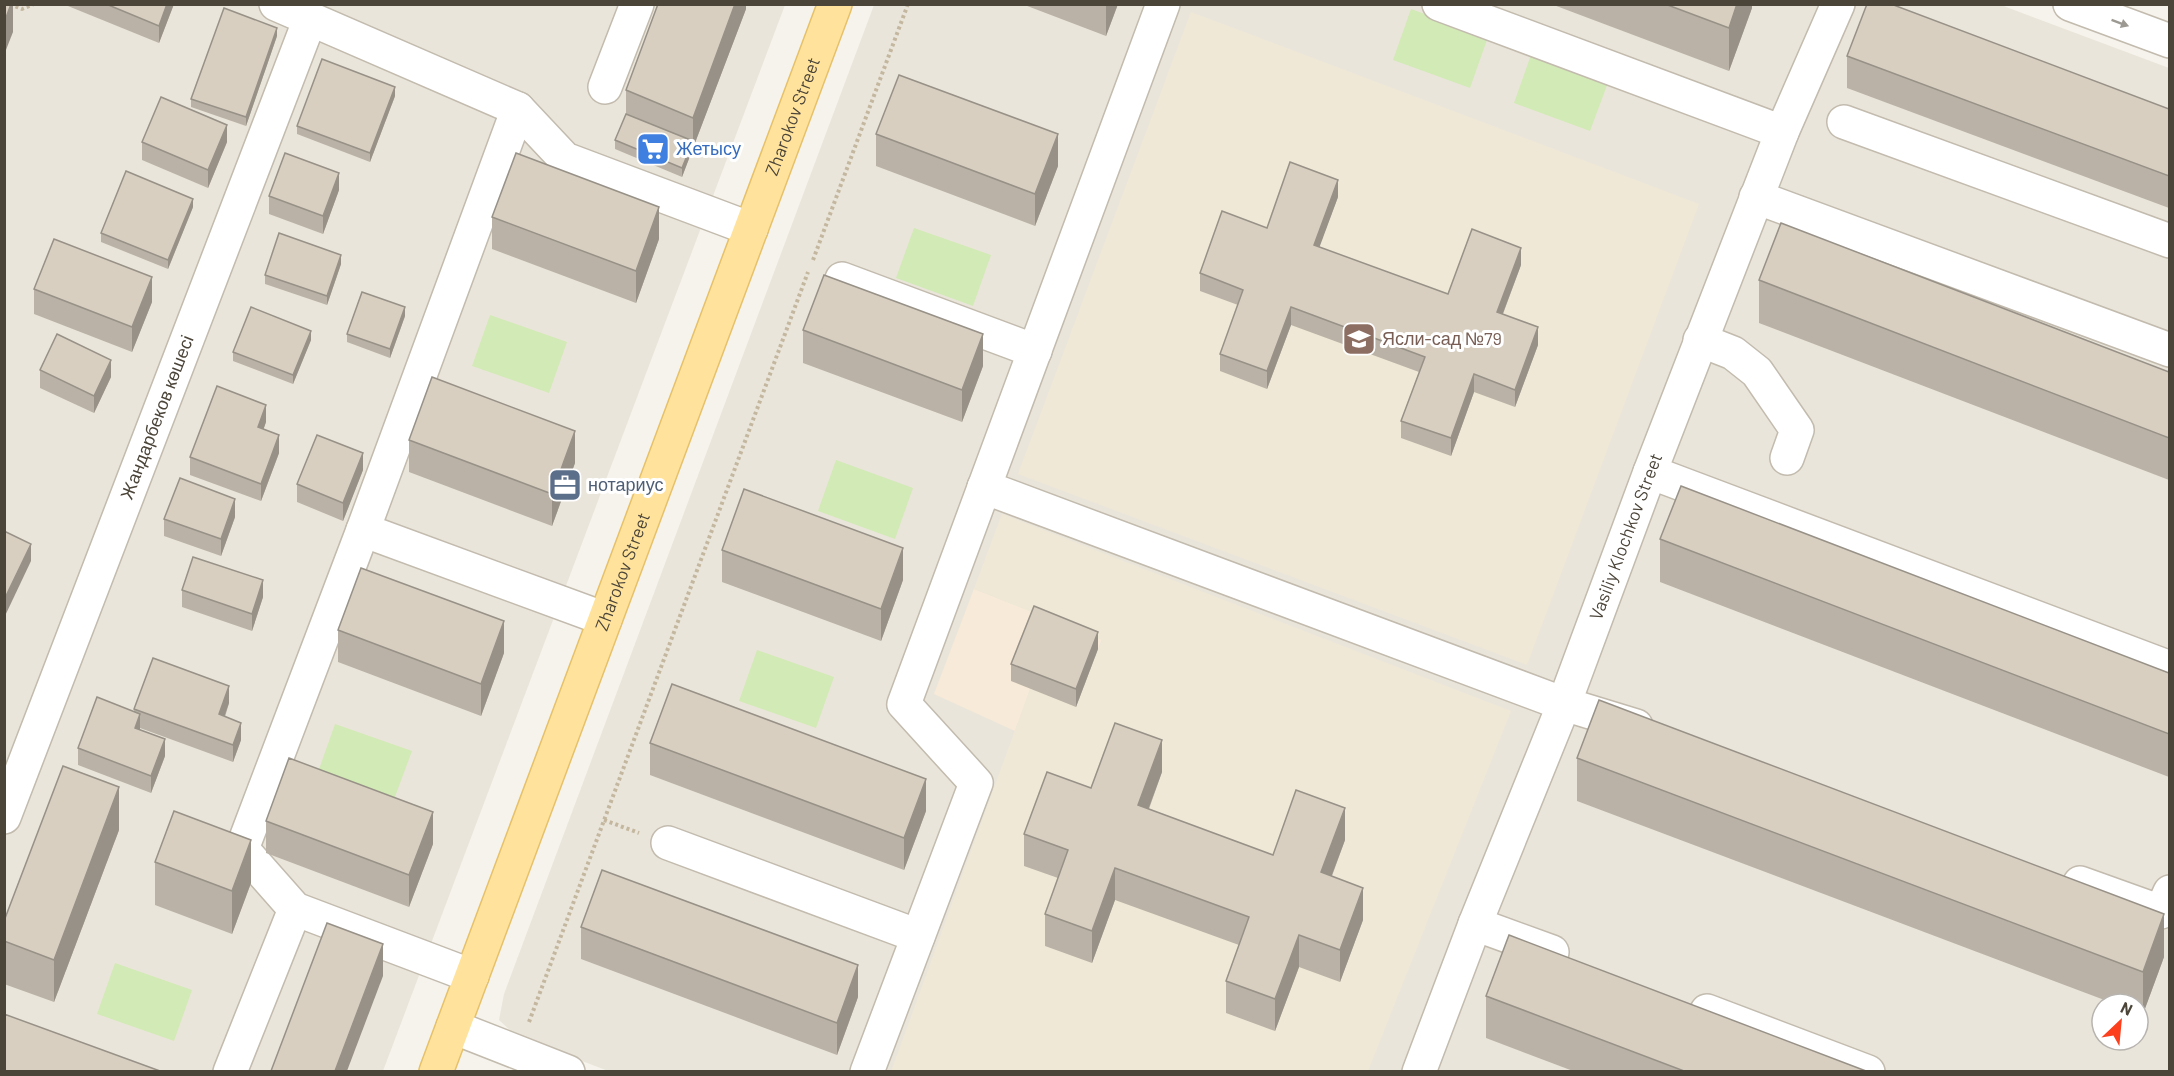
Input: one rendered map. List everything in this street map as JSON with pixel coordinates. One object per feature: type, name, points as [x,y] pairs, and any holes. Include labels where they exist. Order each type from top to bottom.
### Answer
[{"type":"main road","name":"Zharokov Street","points":[[436,1071],[835,4]]},
{"type":"street","points":[[276,4],[518,109],[565,159],[751,229]]},
{"type":"street","points":[[605,87],[637,4]]},
{"type":"street","points":[[867,1071],[976,783],[904,705],[1163,4]]},
{"type":"street","points":[[1439,4],[1782,132]]},
{"type":"street","name":"Vasiliy Klochkov Street","points":[[1419,1071],[1475,924],[1564,704],[1756,197],[1839,4]]},
{"type":"street","points":[[2070,4],[2169,41]]},
{"type":"street","name":"Жандарбеков көшесі","points":[[4,817],[310,19]]},
{"type":"street","points":[[472,976],[295,909],[242,849],[363,530],[518,109]]},
{"type":"street","points":[[1844,122],[2169,241]]},
{"type":"street","points":[[1756,197],[2169,350]]},
{"type":"street","points":[[842,279],[1035,351]]},
{"type":"street","points":[[1700,340],[1733,353],[1757,372],[1797,430],[1787,458]]},
{"type":"street","points":[[1650,472],[2169,669]]},
{"type":"street","points":[[984,486],[1564,704],[1669,737]]},
{"type":"street","points":[[363,530],[605,619]]},
{"type":"street","points":[[668,843],[918,936]]},
{"type":"street","points":[[2049,872],[2161,912],[2169,892]]},
{"type":"street","points":[[230,1071],[295,909]]},
{"type":"street","points":[[1475,924],[1576,962]]},
{"type":"street","points":[[1677,1000],[1868,1071]]},
{"type":"street","points":[[453,1027],[568,1071]]},
{"type":"path","points":[[10,4],[22,9],[34,4]]},
{"type":"path","points":[[511,1050],[516,1036],[529,1023],[908,4]]},
{"type":"shaded area","points":[[5,5],[785,5],[383,1071],[5,1072]]},
{"type":"shaded area","points":[[874,5],[2001,5],[2169,68],[2169,1071],[611,1072],[516,1036],[499,1020],[504,994]]},
{"type":"shaded area","name":"Ясли-сад №79","points":[[1191,12],[1699,204],[1527,665],[1018,474]]},
{"type":"shaded area","points":[[1002,514],[1511,711],[1368,1071],[891,1072],[1030,689],[1076,706],[1102,640],[974,589]]},
{"type":"shaded area","points":[[974,589],[1102,639],[1076,707],[1030,689],[1015,731],[934,694]]},
{"type":"green space","points":[[1411,9],[1488,37],[1470,88],[1393,60]]},
{"type":"green space","points":[[1532,52],[1609,80],[1590,131],[1514,103]]},
{"type":"green space","points":[[914,228],[991,255],[973,306],[896,278]]},
{"type":"green space","points":[[490,315],[567,342],[549,393],[472,366]]},
{"type":"green space","points":[[836,460],[913,488],[895,539],[818,511]]},
{"type":"green space","points":[[757,650],[834,677],[816,728],[739,701]]},
{"type":"green space","points":[[335,724],[412,751],[393,802],[317,775]]},
{"type":"green space","points":[[115,963],[192,990],[174,1041],[97,1014]]},
{"type":"building","points":[[4,4],[11,4],[4,23]]},
{"type":"building","points":[[106,4],[167,4],[159,26]]},
{"type":"building","points":[[658,4],[735,4],[693,118],[626,90]]},
{"type":"building","points":[[1665,4],[1737,4],[1729,28]]},
{"type":"building","points":[[1867,4],[1891,4],[2169,109],[2169,176],[1847,56]]},
{"type":"building","points":[[224,8],[277,28],[246,117],[191,99]]},
{"type":"building","points":[[322,59],[395,87],[370,153],[297,126]]},
{"type":"building","points":[[899,75],[1058,134],[1035,194],[876,134]]},
{"type":"building","points":[[161,97],[227,125],[208,170],[142,142]]},
{"type":"building","points":[[626,114],[693,141],[682,168],[615,140]]},
{"type":"building","points":[[285,153],[339,173],[323,216],[269,196]]},
{"type":"building","points":[[516,153],[659,207],[636,271],[492,217]]},
{"type":"building","points":[[1290,162],[1338,180],[1314,245],[1448,294],[1472,229],[1521,248],[1497,312],[1538,327],[1515,390],[1474,374],[1451,438],[1401,421],[1425,357],[1291,307],[1267,371],[1220,354],[1243,290],[1200,273],[1222,211],[1267,228]]},
{"type":"building","points":[[126,171],[193,199],[168,260],[101,233]]},
{"type":"building","points":[[1781,223],[2169,372],[2169,438],[1759,280]]},
{"type":"building","points":[[279,233],[341,255],[327,296],[265,275]]},
{"type":"building","points":[[54,239],[152,277],[132,327],[34,289]]},
{"type":"building","points":[[824,275],[983,334],[962,390],[803,330]]},
{"type":"building","points":[[362,292],[405,307],[390,349],[347,334]]},
{"type":"building","points":[[251,307],[311,331],[293,375],[233,352]]},
{"type":"building","points":[[57,334],[111,360],[94,396],[40,370]]},
{"type":"building","points":[[432,377],[575,431],[552,494],[409,440]]},
{"type":"building","points":[[217,386],[266,405],[258,427],[279,435],[261,484],[190,457]]},
{"type":"building","points":[[317,435],[363,453],[343,503],[297,484]]},
{"type":"building","points":[[180,478],[235,499],[221,539],[164,519]]},
{"type":"building","points":[[1681,486],[2169,673],[2169,734],[1660,539]]},
{"type":"building","points":[[744,489],[903,548],[881,609],[722,550]]},
{"type":"building","points":[[4,531],[31,544],[4,600]]},
{"type":"building","points":[[193,557],[263,580],[252,614],[182,590]]},
{"type":"building","points":[[361,568],[504,621],[481,684],[338,630]]},
{"type":"building","points":[[1034,606],[1098,632],[1076,689],[1011,664]]},
{"type":"building","points":[[153,658],[229,686],[219,714],[241,723],[233,745],[134,709]]},
{"type":"building","points":[[672,684],[926,779],[904,838],[650,743]]},
{"type":"building","points":[[97,697],[140,714],[135,728],[165,739],[151,776],[78,748]]},
{"type":"building","points":[[1599,700],[2164,914],[2143,972],[1577,758]]},
{"type":"building","points":[[1115,723],[1162,740],[1138,805],[1273,855],[1296,790],[1345,808],[1321,872],[1363,888],[1340,950],[1299,935],[1275,999],[1226,981],[1249,917],[1115,868],[1092,931],[1045,914],[1068,850],[1024,834],[1047,772],[1091,788]]},
{"type":"building","points":[[289,758],[433,812],[409,875],[266,821]]},
{"type":"building","points":[[63,766],[119,787],[54,960],[4,941],[4,921]]},
{"type":"building","points":[[174,811],[251,840],[232,891],[155,862]]},
{"type":"building","points":[[602,870],[858,965],[837,1023],[581,927]]},
{"type":"building","points":[[327,923],[383,944],[335,1071],[271,1071]]},
{"type":"building","points":[[1509,935],[1866,1071],[1684,1071],[1486,996]]},
{"type":"building","points":[[4,1014],[160,1071],[4,1071]]},
{"type":"place","name":"Жетысу","points":[[653,149]]},
{"type":"place","name":"Ясли-сад №79","points":[[1359,339]]},
{"type":"place","name":"нотариус","points":[[565,485]]}]
